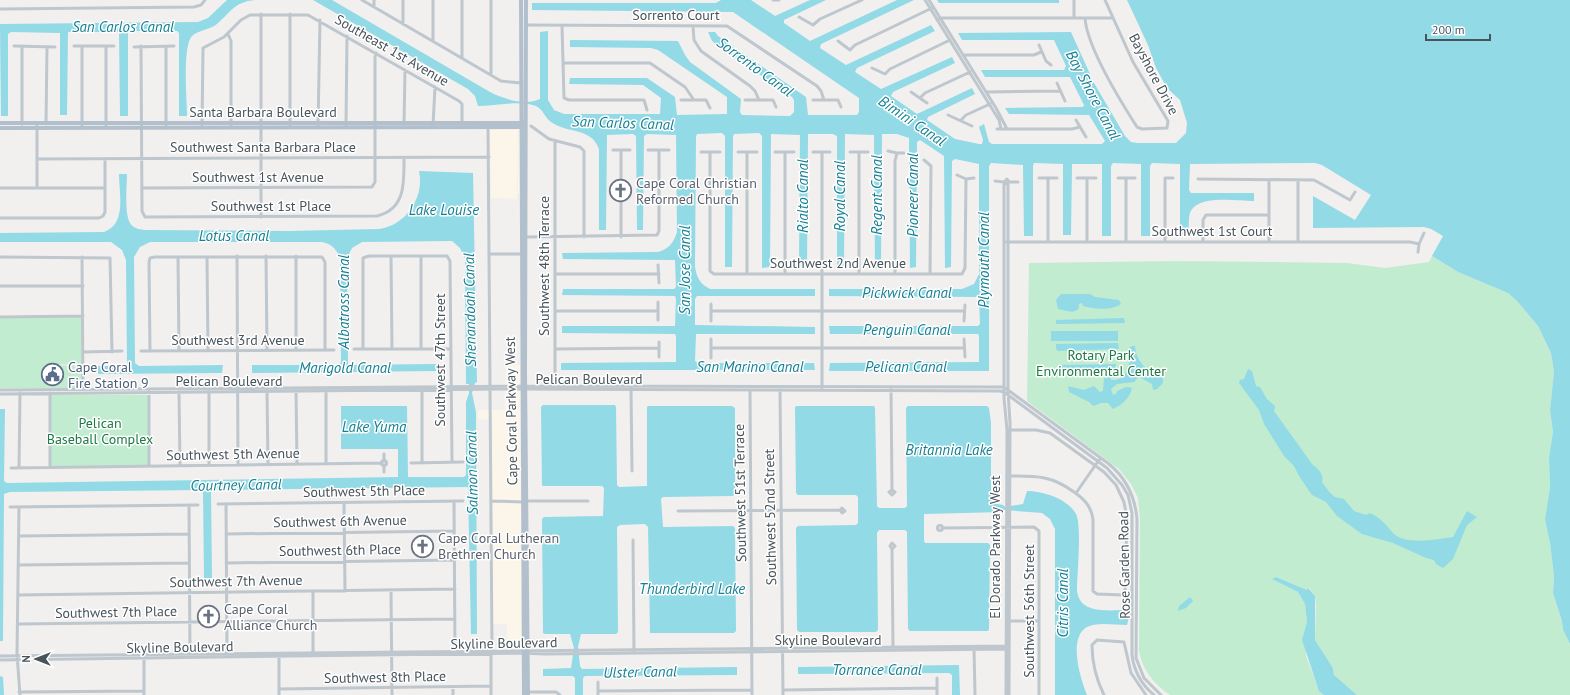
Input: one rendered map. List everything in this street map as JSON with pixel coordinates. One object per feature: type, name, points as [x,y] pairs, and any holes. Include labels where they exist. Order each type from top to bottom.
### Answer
[{"type":"main road","points":[[523,125],[521,85],[523,26],[526,0]]},
{"type":"main road","points":[[521,1],[523,7],[523,44],[526,47],[522,99]]},
{"type":"main road","points":[[516,123],[520,120],[522,106]]},
{"type":"main road","name":"Santa Barbara Boulevard","points":[[0,123],[22,126]]},
{"type":"main road","name":"Santa Barbara Boulevard","points":[[488,124],[516,123],[523,125]]},
{"type":"main road","name":"Santa Barbara Boulevard","points":[[0,128],[22,126],[523,125]]},
{"type":"main road","name":"Cape Coral Parkway West","points":[[523,125],[521,172],[521,254],[525,501],[527,531],[526,651]]},
{"type":"main road","name":"Cape Coral Parkway West","points":[[523,125],[525,280],[522,472],[525,477],[526,694]]},
{"type":"main road","points":[[521,172],[523,175],[525,198]]},
{"type":"main road","points":[[521,211],[523,214],[523,234],[525,237]]},
{"type":"main road","points":[[521,254],[523,256],[523,276],[525,280]]},
{"type":"street","points":[[0,9],[194,8],[201,5],[205,0]]},
{"type":"street","points":[[362,0],[504,82],[521,85]]},
{"type":"street","points":[[374,0],[374,7]]},
{"type":"street","points":[[403,0],[403,24]]},
{"type":"street","points":[[433,0],[433,41]]},
{"type":"street","points":[[462,0],[462,58]]},
{"type":"street","points":[[491,0],[491,75]]},
{"type":"street","points":[[773,0],[779,0]]},
{"type":"street","points":[[799,17],[813,25],[820,20],[862,0]]},
{"type":"street","points":[[925,0],[939,19],[1007,129]]},
{"type":"street","points":[[929,0],[932,8]]},
{"type":"street","points":[[1074,0],[1074,18]]},
{"type":"street","name":"Bayshore Drive","points":[[1085,18],[1088,33],[1107,76],[1137,127],[1142,129],[1165,129],[1168,126],[1168,121],[1137,70],[1105,0]]},
{"type":"street","points":[[838,41],[850,50],[855,44],[932,8]]},
{"type":"street","points":[[261,14],[261,217]]},
{"type":"street","name":"Southeast 1st Avenue","points":[[202,125],[203,48],[228,34],[243,18],[250,15],[261,14],[308,15],[320,20],[462,104],[462,124]]},
{"type":"street","points":[[290,14],[290,125]]},
{"type":"street","points":[[939,19],[1113,18]]},
{"type":"street","points":[[318,125],[320,20]]},
{"type":"street","name":"Sorrento Court","points":[[523,26],[730,27],[817,86],[821,91],[824,100]]},
{"type":"street","points":[[562,26],[563,96],[566,100],[644,100],[647,110]]},
{"type":"street","points":[[692,26],[694,40],[700,51],[752,88],[759,100]]},
{"type":"street","points":[[228,34],[231,41],[231,125]]},
{"type":"street","points":[[346,125],[347,36]]},
{"type":"street","points":[[872,68],[884,74],[889,69],[952,40]]},
{"type":"street","points":[[1038,45],[1046,62],[1051,65]]},
{"type":"street","points":[[14,46],[55,47]]},
{"type":"street","points":[[22,46],[22,126]]},
{"type":"street","points":[[46,126],[47,46]]},
{"type":"street","points":[[74,46],[114,46]]},
{"type":"street","points":[[82,46],[82,126]]},
{"type":"street","points":[[106,46],[106,126]]},
{"type":"street","points":[[134,46],[174,46]]},
{"type":"street","points":[[141,46],[142,188]]},
{"type":"street","points":[[166,47],[166,126]]},
{"type":"street","points":[[962,56],[1034,55],[1041,52]]},
{"type":"street","points":[[375,158],[376,53]]},
{"type":"street","points":[[563,62],[650,63],[687,88],[694,100]]},
{"type":"street","points":[[404,125],[405,70]]},
{"type":"street","points":[[920,98],[925,93],[971,71]]},
{"type":"street","points":[[1057,83],[1065,101]]},
{"type":"street","points":[[433,124],[435,87]]},
{"type":"street","points":[[911,92],[927,103]]},
{"type":"street","points":[[985,93],[1060,92]]},
{"type":"street","points":[[681,100],[706,100],[710,108]]},
{"type":"street","points":[[745,100],[772,100],[776,107]]},
{"type":"street","points":[[813,100],[838,100],[841,107]]},
{"type":"street","points":[[961,120],[966,115],[991,103]]},
{"type":"street","points":[[991,103],[999,120],[999,129],[1072,129],[1080,127]]},
{"type":"street","points":[[948,115],[972,126]]},
{"type":"street","points":[[1076,120],[1086,137]]},
{"type":"street","points":[[488,124],[492,652],[491,695]]},
{"type":"street","points":[[37,126],[37,188]]},
{"type":"street","points":[[531,126],[555,141],[582,148],[584,153],[584,237]]},
{"type":"street","name":"Southwest 48th Terrace","points":[[555,141],[555,388]]},
{"type":"street","points":[[613,150],[630,150]]},
{"type":"street","points":[[621,150],[621,237]]},
{"type":"street","points":[[648,150],[668,150]]},
{"type":"street","points":[[525,237],[621,237],[657,235],[659,231],[659,150]]},
{"type":"street","points":[[888,151],[904,153]]},
{"type":"street","points":[[701,152],[720,152]]},
{"type":"street","name":"Southwest 2nd Avenue","points":[[710,152],[711,273],[964,273],[966,179]]},
{"type":"street","points":[[738,152],[757,152]]},
{"type":"street","points":[[747,152],[747,274]]},
{"type":"street","points":[[775,152],[794,152]]},
{"type":"street","points":[[785,152],[785,274]]},
{"type":"street","points":[[814,152],[830,152]]},
{"type":"street","points":[[822,152],[822,389]]},
{"type":"street","points":[[850,152],[868,152]]},
{"type":"street","points":[[859,152],[859,274]]},
{"type":"street","points":[[895,274],[895,161],[897,153]]},
{"type":"street","name":"Southwest Santa Barbara Place","points":[[37,159],[488,157]]},
{"type":"street","name":"Southwest 1st Avenue","points":[[142,188],[374,186],[375,158]]},
{"type":"street","name":"Southwest 1st Place","points":[[142,188],[144,215],[148,218],[371,217],[385,214],[395,206],[401,198],[404,187],[404,158]]},
{"type":"street","points":[[0,218],[99,218],[103,216],[105,212],[105,159]]},
{"type":"street","points":[[924,160],[931,166],[930,274]]},
{"type":"street","points":[[956,175],[966,179],[974,178]]},
{"type":"street","points":[[1039,178],[1057,178]]},
{"type":"street","points":[[1048,178],[1048,242]]},
{"type":"street","points":[[1077,178],[1096,178]]},
{"type":"street","points":[[1087,178],[1087,242]]},
{"type":"street","points":[[1118,178],[1135,178]]},
{"type":"street","points":[[1126,178],[1126,242]]},
{"type":"street","points":[[1165,242],[1165,178],[1173,178]]},
{"type":"street","points":[[1198,179],[1317,181],[1350,200],[1355,192]]},
{"type":"street","points":[[1269,180],[1269,242]]},
{"type":"street","points":[[1298,180],[1298,242]]},
{"type":"street","points":[[995,181],[1006,183],[1018,182]]},
{"type":"street","name":"El Dorado Parkway West","points":[[1006,183],[1006,391],[1009,430]]},
{"type":"street","points":[[0,188],[105,188]]},
{"type":"street","points":[[1203,242],[1203,220],[1205,216],[1209,214],[1269,215]]},
{"type":"street","points":[[1418,252],[1419,244],[1424,233]]},
{"type":"street","name":"Southwest 1st Court","points":[[1006,242],[1410,242],[1419,244]]},
{"type":"street","points":[[489,254],[521,254]]},
{"type":"street","points":[[237,256],[238,465]]},
{"type":"street","points":[[150,351],[150,258],[237,256],[320,256],[324,258],[325,350]]},
{"type":"street","points":[[266,256],[267,350]]},
{"type":"street","points":[[296,256],[296,350]]},
{"type":"street","points":[[363,349],[363,258],[369,256],[421,256],[421,349]]},
{"type":"street","points":[[391,256],[392,349]]},
{"type":"street","name":"Southwest 47th Street","points":[[421,256],[444,256],[449,258],[452,462]]},
{"type":"street","points":[[0,257],[110,258],[112,352]]},
{"type":"street","points":[[82,257],[83,391]]},
{"type":"street","points":[[178,257],[179,351]]},
{"type":"street","points":[[207,257],[208,351]]},
{"type":"street","points":[[658,265],[659,283]]},
{"type":"street","points":[[555,274],[659,274]]},
{"type":"street","points":[[0,286],[83,286]]},
{"type":"street","points":[[658,302],[658,320]]},
{"type":"street","points":[[711,304],[711,321]]},
{"type":"street","points":[[964,305],[964,321]]},
{"type":"street","points":[[555,311],[658,311]]},
{"type":"street","points":[[711,311],[964,311]]},
{"type":"street","points":[[0,317],[83,316]]},
{"type":"street","points":[[711,339],[711,358]]},
{"type":"street","points":[[964,339],[965,357]]},
{"type":"street","name":"El Dorado Parkway West","points":[[1004,387],[1006,341]]},
{"type":"street","points":[[658,357],[659,342]]},
{"type":"street","points":[[555,349],[659,348]]},
{"type":"street","points":[[711,348],[964,348]]},
{"type":"street","points":[[354,349],[450,349]]},
{"type":"street","name":"Southwest 3rd Avenue","points":[[142,351],[334,350]]},
{"type":"street","points":[[83,352],[122,351]]},
{"type":"street","name":"Pelican Boulevard","points":[[0,390],[50,392],[451,388],[688,388],[750,386],[822,389],[1006,391]]},
{"type":"street","name":"Southwest 51st Terrace","points":[[750,386],[752,695]]},
{"type":"street","points":[[1004,387],[1006,391]]},
{"type":"street","name":"Pelican Boulevard","points":[[891,389],[1004,387]]},
{"type":"street","points":[[631,388],[632,471]]},
{"type":"street","name":"Pelican Boulevard","points":[[688,388],[750,391],[780,388]]},
{"type":"street","name":"Southwest 52nd Street","points":[[780,388],[783,695]]},
{"type":"street","points":[[326,389],[326,464]]},
{"type":"street","points":[[422,389],[422,463]]},
{"type":"street","points":[[891,389],[892,490]]},
{"type":"street","points":[[209,390],[209,465]]},
{"type":"street","points":[[267,390],[268,465]]},
{"type":"street","points":[[296,390],[297,464]]},
{"type":"street","points":[[149,391],[150,466]]},
{"type":"street","points":[[179,391],[180,466]]},
{"type":"street","name":"El Dorado Parkway West","points":[[1006,391],[1008,395],[1009,430],[1006,695]]},
{"type":"street","name":"Rose Garden Road","points":[[1006,391],[1100,460],[1118,479],[1130,502],[1133,518],[1136,650],[1139,672],[1144,685],[1154,695]]},
{"type":"street","points":[[19,468],[20,392]]},
{"type":"street","name":"Pelican Boulevard","points":[[0,394],[20,392]]},
{"type":"street","points":[[50,392],[50,467]]},
{"type":"street","name":"Rose Garden Road","points":[[1008,395],[1100,460]]},
{"type":"street","name":"Rose Garden Road","points":[[1009,430],[1038,430],[1052,434],[1114,482],[1124,502],[1127,522],[1125,593],[1122,595],[1094,593],[1092,589],[1093,516],[1087,503],[1076,493]]},
{"type":"street","points":[[384,454],[384,472]]},
{"type":"street","points":[[1008,476],[1048,478],[1061,483],[1076,493],[1100,460]]},
{"type":"street","points":[[411,463],[463,462]]},
{"type":"street","name":"Southwest 5th Avenue","points":[[11,468],[384,463]]},
{"type":"street","points":[[454,501],[455,652]]},
{"type":"street","name":"Southwest 5th Place","points":[[218,504],[463,501]]},
{"type":"street","points":[[491,501],[588,501]]},
{"type":"street","points":[[344,503],[345,591]]},
{"type":"street","points":[[226,504],[227,655]]},
{"type":"street","points":[[189,505],[190,656]]},
{"type":"street","points":[[10,507],[198,505]]},
{"type":"street","points":[[19,507],[17,658],[20,694],[144,691]]},
{"type":"street","points":[[678,511],[840,510]]},
{"type":"street","points":[[942,528],[1008,527]]},
{"type":"street","name":"Southwest 56th Street","points":[[1008,527],[1038,528],[1040,533],[1039,695]]},
{"type":"street","name":"Southwest 6th Avenue","points":[[226,534],[454,531]]},
{"type":"street","points":[[19,536],[189,534]]},
{"type":"street","points":[[633,540],[634,651]]},
{"type":"street","points":[[892,548],[893,649]]},
{"type":"street","points":[[1127,559],[1134,559]]},
{"type":"street","name":"Southwest 6th Place","points":[[226,563],[454,560]]},
{"type":"street","points":[[18,565],[189,563]]},
{"type":"street","points":[[391,590],[392,695]]},
{"type":"street","name":"Southwest 7th Avenue","points":[[18,595],[455,590]]},
{"type":"street","points":[[313,591],[313,654]]},
{"type":"street","name":"Southwest 7th Place","points":[[18,624],[455,619]]},
{"type":"street","points":[[1007,621],[1039,621]]},
{"type":"street","points":[[1104,695],[1094,666],[1092,645],[1094,641],[1116,640],[1124,642],[1132,675],[1146,695]]},
{"type":"street","points":[[974,648],[975,695]]},
{"type":"street","name":"El Dorado Parkway West","points":[[1007,648],[1009,695]]},
{"type":"street","name":"Skyline Boulevard","points":[[0,660],[17,658],[526,651],[1007,648]]},
{"type":"street","name":"Skyline Boulevard","points":[[455,652],[468,654],[508,650],[526,651]]},
{"type":"street","points":[[279,655],[279,695]]},
{"type":"street","name":"Skyline Boulevard","points":[[0,656],[17,658]]},
{"type":"street","points":[[144,656],[144,695]]},
{"type":"street","points":[[1132,675],[1139,672]]},
{"type":"street","name":"Rose Garden Road","points":[[1139,672],[1161,695]]},
{"type":"street","points":[[937,678],[937,695]]},
{"type":"street","points":[[598,682],[598,693],[752,690]]},
{"type":"street","name":"Southwest 8th Place","points":[[279,689],[491,686]]},
{"type":"street","points":[[453,687],[453,695]]},
{"type":"street","points":[[783,690],[937,688]]},
{"type":"street","points":[[526,694],[556,692],[560,695]]},
{"type":"shaded area","points":[[488,128],[520,128],[520,194],[518,194],[519,130],[491,129],[490,195]]},
{"type":"shaded area","points":[[491,130],[518,130],[517,199],[491,198]]},
{"type":"shaded area","points":[[520,365],[520,385],[505,385],[506,366]]},
{"type":"shaded area","points":[[505,391],[520,391],[523,649],[507,649],[507,624],[493,624],[491,420],[478,419],[478,410],[505,410]]},
{"type":"green space","name":"Rotary Park Environmental Center","points":[[1432,256],[1458,272],[1508,293],[1517,301],[1538,326],[1551,353],[1554,372],[1550,410],[1553,432],[1549,457],[1550,487],[1545,521],[1550,543],[1554,576],[1553,593],[1562,621],[1563,630],[1570,644],[1570,695],[1357,695],[1334,675],[1333,668],[1315,640],[1315,596],[1309,588],[1307,590],[1276,577],[1273,579],[1298,592],[1305,604],[1307,622],[1305,634],[1306,656],[1319,690],[1324,695],[1170,695],[1154,681],[1146,671],[1139,651],[1140,519],[1138,498],[1131,484],[1119,469],[1027,401],[1029,263],[1176,261],[1347,263],[1385,268],[1429,262]]},
{"type":"green space","points":[[83,316],[83,364],[47,365],[47,388],[0,388],[0,317]]},
{"type":"green space","points":[[83,365],[83,388],[47,388],[48,366]]},
{"type":"green space","name":"Pelican Baseball Complex","points":[[50,395],[149,395],[149,466],[50,467]]},
{"type":"water","name":"San Carlos Canal","points":[[227,0],[255,0],[237,5],[214,26],[197,32],[192,36],[189,42],[186,62],[187,116],[179,116],[179,33],[177,31],[130,31],[128,33],[128,116],[120,116],[119,32],[68,32],[67,115],[60,115],[60,33],[11,32],[8,34],[8,116],[1,116],[0,24],[198,22],[208,18]]},
{"type":"water","points":[[313,0],[332,0],[490,92],[521,102],[540,99],[540,32],[548,31],[548,100],[554,110],[564,114],[660,114],[661,98],[643,85],[569,84],[570,78],[647,78],[675,97],[677,115],[727,114],[727,97],[658,50],[651,48],[570,47],[570,40],[678,41],[690,62],[741,99],[740,112],[742,115],[790,116],[794,112],[794,100],[792,97],[712,41],[708,32],[715,32],[718,36],[806,97],[808,115],[857,115],[859,112],[859,98],[733,12],[532,10],[532,3],[716,3],[721,0],[751,0],[775,16],[810,0],[826,0],[784,20],[784,23],[810,41],[897,0],[914,0],[821,44],[820,48],[846,65],[931,25],[935,31],[857,68],[855,72],[881,89],[952,57],[955,63],[893,92],[891,96],[917,114],[972,88],[975,94],[928,117],[927,120],[955,139],[982,144],[983,140],[979,127],[984,124],[989,142],[992,144],[1102,144],[1105,141],[1089,115],[1009,114],[1005,108],[1083,107],[1084,105],[1070,77],[985,77],[981,70],[1064,70],[1066,66],[1054,40],[962,40],[958,33],[1071,32],[1094,83],[1125,136],[1131,142],[1137,143],[1176,143],[1186,133],[1187,123],[1180,100],[1167,88],[1156,68],[1148,45],[1127,0],[1570,0],[1570,644],[1563,630],[1562,621],[1553,593],[1554,576],[1550,543],[1545,520],[1550,487],[1549,457],[1553,432],[1550,410],[1554,372],[1551,353],[1538,326],[1517,301],[1508,293],[1458,272],[1432,256],[1443,236],[1431,229],[1424,227],[1313,228],[1313,196],[1355,220],[1371,195],[1322,165],[1315,163],[1190,164],[1189,190],[1191,193],[1254,193],[1254,201],[1218,200],[1201,203],[1194,207],[1190,213],[1189,235],[1180,235],[1180,164],[1152,163],[1150,166],[1150,236],[1141,236],[1141,164],[1113,163],[1111,166],[1111,236],[1102,236],[1102,164],[1072,164],[1071,235],[1063,235],[1063,164],[1034,163],[1033,236],[1024,236],[1023,165],[991,163],[989,166],[989,371],[829,371],[830,363],[979,362],[978,334],[830,334],[829,326],[978,326],[980,324],[979,297],[829,296],[829,289],[962,289],[974,284],[979,274],[979,164],[955,159],[952,161],[951,267],[945,268],[944,156],[920,140],[917,142],[916,267],[910,268],[909,138],[897,134],[882,134],[881,267],[875,268],[874,135],[845,134],[844,266],[837,267],[837,136],[833,134],[808,134],[807,267],[799,267],[800,135],[771,134],[770,267],[762,268],[762,136],[759,133],[734,134],[732,267],[725,267],[725,136],[722,133],[697,134],[695,267],[700,280],[710,289],[815,289],[815,296],[697,296],[695,299],[695,325],[815,327],[815,334],[696,334],[695,361],[698,363],[814,363],[815,370],[561,370],[561,363],[676,362],[675,334],[562,333],[562,326],[675,326],[675,296],[562,295],[563,289],[674,289],[676,287],[675,260],[563,259],[562,253],[658,252],[670,245],[677,232],[676,135],[647,134],[644,136],[643,230],[637,230],[636,136],[633,134],[607,135],[606,230],[599,230],[599,149],[591,137],[558,126],[551,122],[540,109],[529,104],[515,103],[478,106],[475,96],[468,89]]},
{"type":"water","points":[[937,0],[1059,0],[1059,3],[939,3]]},
{"type":"water","points":[[419,171],[473,173],[477,382],[475,383],[472,393],[476,412],[477,634],[471,634],[467,487],[211,490],[212,578],[204,578],[203,492],[201,490],[10,492],[4,494],[3,641],[0,641],[0,409],[5,409],[4,481],[7,483],[398,477],[398,449],[341,449],[341,406],[407,406],[408,477],[464,477],[466,475],[466,402],[469,393],[469,384],[466,384],[465,258],[460,248],[452,241],[362,242],[352,248],[347,258],[348,365],[436,364],[436,371],[252,373],[252,365],[339,365],[341,362],[340,259],[335,249],[331,245],[321,242],[150,242],[140,247],[134,257],[135,363],[139,366],[223,365],[222,373],[98,374],[98,366],[125,366],[127,364],[126,260],[122,250],[111,242],[0,242],[0,233],[104,232],[111,228],[119,215],[119,174],[127,174],[126,206],[130,223],[136,228],[144,230],[289,231],[379,229],[388,227],[397,222],[411,209],[419,191]]},
{"type":"water","points":[[1061,294],[1090,294],[1095,297],[1119,300],[1121,304],[1112,308],[1102,309],[1083,306],[1082,303],[1079,304],[1079,308],[1077,310],[1069,312],[1058,309],[1056,300]]},
{"type":"water","points":[[1124,318],[1125,323],[1056,324],[1056,320]]},
{"type":"water","points":[[1051,331],[1118,331],[1118,341],[1051,341]]},
{"type":"water","points":[[1118,343],[1119,349],[1058,351],[1056,349],[1056,344]]},
{"type":"water","points":[[1132,346],[1135,346],[1138,357],[1144,366],[1148,370],[1163,378],[1163,383],[1157,389],[1153,390],[1152,384],[1139,377],[1134,382],[1117,384],[1111,389],[1113,395],[1116,394],[1117,391],[1126,387],[1132,388],[1125,401],[1113,409],[1108,403],[1101,403],[1093,406],[1089,402],[1069,392],[1068,386],[1084,390],[1094,386],[1100,392],[1103,391],[1104,378],[1110,377],[1111,380],[1116,380],[1124,377],[1131,358],[1131,353],[1126,350]]},
{"type":"water","points":[[1116,364],[1115,373],[1071,375],[1063,369],[1060,369],[1060,365]]},
{"type":"water","points":[[1248,369],[1252,371],[1256,386],[1260,387],[1267,399],[1275,406],[1274,411],[1312,464],[1320,472],[1322,482],[1330,493],[1335,497],[1344,499],[1354,511],[1366,515],[1370,513],[1374,515],[1398,537],[1413,541],[1453,537],[1467,511],[1477,517],[1467,525],[1453,559],[1443,568],[1436,564],[1434,560],[1426,558],[1393,543],[1362,534],[1337,516],[1326,502],[1312,495],[1294,466],[1284,456],[1264,424],[1259,410],[1239,383],[1240,380],[1244,379]]},
{"type":"water","name":"Thunderbird Lake","points":[[543,405],[615,405],[617,485],[619,487],[647,486],[648,406],[732,406],[735,408],[735,494],[733,496],[663,497],[661,499],[663,527],[733,526],[735,528],[736,631],[734,633],[650,633],[648,527],[645,524],[620,525],[617,527],[618,632],[616,634],[581,634],[578,647],[580,666],[582,669],[737,667],[737,675],[585,676],[583,678],[583,695],[575,695],[575,678],[573,676],[543,676],[543,669],[571,668],[574,648],[570,634],[543,633],[542,519],[544,517],[603,516],[604,488],[602,486],[542,485],[541,407]]},
{"type":"water","name":"Britannia Lake","points":[[874,406],[877,506],[879,508],[905,508],[907,506],[906,408],[908,406],[987,406],[989,408],[991,423],[991,503],[1003,505],[1005,507],[1023,504],[1027,491],[1033,491],[1047,494],[1067,504],[1076,514],[1078,520],[1079,539],[1077,590],[1079,598],[1083,604],[1096,609],[1127,610],[1129,617],[1127,625],[1093,625],[1084,629],[1079,636],[1077,645],[1078,667],[1087,695],[1055,695],[1055,529],[1050,519],[1042,513],[1004,510],[1003,512],[924,514],[925,543],[988,543],[990,545],[988,631],[910,631],[908,629],[907,532],[905,530],[879,530],[877,533],[878,630],[876,632],[799,632],[797,630],[796,528],[798,526],[856,525],[858,523],[858,497],[856,495],[798,495],[796,493],[795,407]]},
{"type":"water","points":[[1276,577],[1307,590],[1308,588],[1315,596],[1315,640],[1333,668],[1334,675],[1357,695],[1324,695],[1319,691],[1302,640],[1307,622],[1305,604],[1298,592],[1272,579]]},
{"type":"water","points":[[1190,597],[1193,601],[1186,608],[1178,611],[1179,606]]},
{"type":"water","name":"Torrance Canal","points":[[959,665],[960,695],[952,695],[952,675],[949,673],[798,674],[798,667]]},
{"type":"water","points":[[0,676],[3,677],[4,695],[0,695]]},
{"type":"place","name":"Cape Coral Christian Reformed Church","points":[[620,191]]},
{"type":"place","name":"Cape Coral Fire Station 9","points":[[53,375]]},
{"type":"place","name":"Cape Coral Lutheran Brethren Church","points":[[423,546]]},
{"type":"place","name":"Cape Coral Alliance Church","points":[[208,617]]},
{"type":"water label","name":"Sorrento Canal","points":[[755,67]]},
{"type":"water label","name":"Bay Shore Canal","points":[[1093,95]]},
{"type":"water label","name":"Bimini Canal","points":[[912,121]]},
{"type":"water label","name":"Regent Canal","points":[[877,195]]},
{"type":"water label","name":"Pioneer Canal","points":[[913,195]]},
{"type":"water label","name":"Rialto Canal","points":[[803,196]]},
{"type":"water label","name":"Royal Canal","points":[[840,196]]},
{"type":"water label","name":"Lake Louise","points":[[444,210]]},
{"type":"water label","name":"Lotus Canal","points":[[234,236]]},
{"type":"water label","name":"Plymouth Canal","points":[[984,260]]},
{"type":"water label","name":"San Jose Canal","points":[[685,270]]},
{"type":"water label","name":"Pickwick Canal","points":[[907,293]]},
{"type":"water label","name":"Albatross Canal","points":[[344,302]]},
{"type":"water label","name":"Shenandoah Canal","points":[[470,310]]},
{"type":"water label","name":"Penguin Canal","points":[[907,330]]},
{"type":"water label","name":"San Marino Canal","points":[[750,367]]},
{"type":"water label","name":"Pelican Canal","points":[[906,367]]},
{"type":"water label","name":"Marigold Canal","points":[[345,368]]},
{"type":"water label","name":"Lake Yuma","points":[[374,427]]},
{"type":"water label","name":"Salmon Canal","points":[[472,473]]},
{"type":"water label","name":"Courtney Canal","points":[[236,485]]},
{"type":"water label","name":"Citris Canal","points":[[1063,603]]},
{"type":"water label","name":"Ulster Canal","points":[[640,672]]}]
